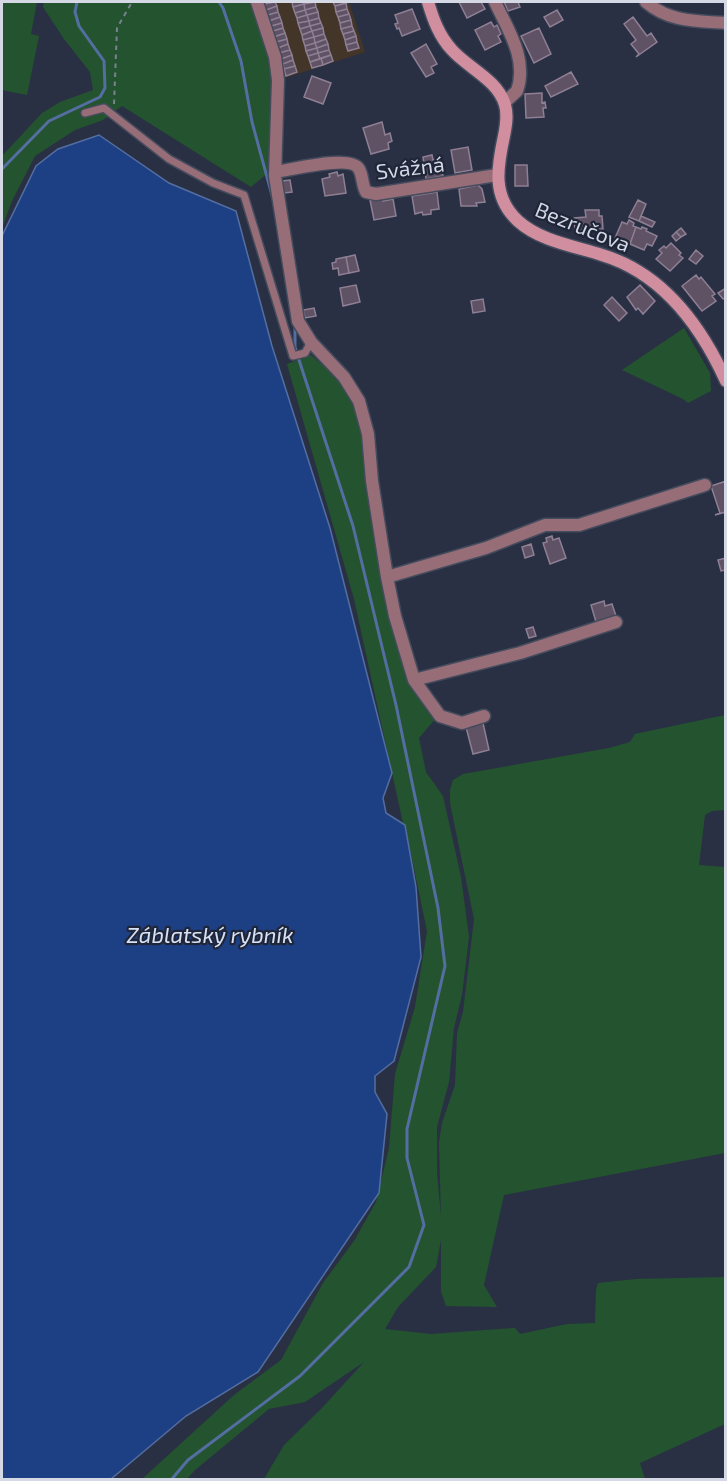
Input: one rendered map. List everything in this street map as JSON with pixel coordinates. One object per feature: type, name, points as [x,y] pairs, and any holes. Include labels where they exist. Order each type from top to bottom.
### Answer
[{"type":"main road","points":[[428,2],[445,42],[458,57],[493,85],[505,102]]},
{"type":"main road","name":"Bezručova","points":[[505,102],[507,116],[497,176],[500,195],[507,209],[529,230],[539,235],[622,262],[641,271],[654,281],[673,299],[694,326],[726,381]]},
{"type":"street","points":[[257,2],[275,57],[278,80],[275,172],[298,321],[308,347],[344,377],[359,401],[368,434],[372,481],[387,577],[395,616],[414,680],[440,716],[462,723],[484,716]]},
{"type":"street","points":[[495,2],[519,54],[517,91],[505,102]]},
{"type":"street","points":[[646,2],[658,11],[676,19],[726,22]]},
{"type":"street","name":"Svážná","points":[[275,172],[341,162],[353,163],[359,169],[366,192],[376,194],[497,176]]},
{"type":"street","points":[[387,577],[486,548],[545,525],[579,525],[705,485]]},
{"type":"street","points":[[414,680],[520,652],[616,622]]},
{"type":"lane","points":[[85,113],[102,108],[169,159],[213,183],[244,195],[293,356],[308,347]]},
{"type":"path","points":[[114,116],[117,28],[132,2]]},
{"type":"shaded area","points":[[256,2],[349,2],[365,52],[285,78]]},
{"type":"green space","points":[[2,2],[37,2],[31,34],[39,36],[27,95],[2,90]]},
{"type":"green space","points":[[44,2],[252,2],[272,61],[269,172],[251,187],[122,106],[103,120],[75,130],[35,156],[12,201],[2,228],[2,156],[42,113],[60,102],[93,90],[90,72],[64,39],[43,7]]},
{"type":"green space","points":[[684,328],[710,373],[711,391],[688,403],[622,370]]},
{"type":"green space","points":[[311,355],[339,379],[354,404],[362,436],[366,481],[390,620],[436,718],[419,738],[426,772],[443,796],[461,877],[469,937],[462,995],[454,1028],[449,1082],[437,1127],[437,1173],[441,1217],[439,1142],[442,1123],[455,1085],[457,1033],[463,1012],[474,919],[450,803],[453,780],[463,774],[609,748],[630,742],[635,734],[725,715],[725,810],[712,811],[705,815],[699,865],[725,867],[725,1153],[504,1195],[484,1285],[497,1307],[446,1306],[441,1291],[441,1240],[436,1267],[398,1307],[385,1329],[431,1334],[515,1328],[520,1334],[567,1324],[595,1323],[598,1283],[636,1279],[725,1277],[725,1424],[640,1463],[645,1479],[264,1479],[284,1445],[364,1362],[305,1402],[269,1409],[187,1479],[141,1480],[234,1395],[281,1360],[323,1283],[354,1241],[376,1202],[389,1148],[395,1074],[415,1007],[427,931],[354,599],[287,364]]},
{"type":"water","name":"Záblatský rybník","points":[[99,135],[169,183],[236,211],[272,346],[330,528],[392,773],[383,798],[386,813],[405,825],[416,887],[421,957],[394,1061],[375,1076],[375,1092],[387,1114],[379,1193],[258,1372],[186,1416],[111,1479],[2,1479],[2,236],[36,166],[58,149]]},
{"type":"building","points":[[275,2],[277,6],[266,10],[264,4]]},
{"type":"building","points":[[292,2],[303,2],[304,4],[293,7]]},
{"type":"building","points":[[315,2],[316,7],[305,10],[304,4]]},
{"type":"building","points":[[333,2],[345,2],[346,3],[335,6]]},
{"type":"building","points":[[459,2],[481,2],[485,9],[467,18]]},
{"type":"building","points":[[504,2],[518,2],[520,7],[508,11]]},
{"type":"building","points":[[346,3],[347,9],[336,12],[335,6]]},
{"type":"building","points":[[304,4],[305,10],[295,13],[293,7]]},
{"type":"building","points":[[277,6],[278,12],[268,15],[266,10]]},
{"type":"building","points":[[316,7],[318,12],[307,15],[305,10]]},
{"type":"building","points":[[347,9],[349,14],[338,17],[336,12]]},
{"type":"building","points":[[412,9],[420,29],[402,36],[395,24],[398,23],[395,15]]},
{"type":"building","points":[[305,10],[307,15],[297,18],[295,13]]},
{"type":"building","points":[[557,10],[563,20],[550,27],[544,17]]},
{"type":"building","points":[[278,12],[280,17],[269,21],[268,15]]},
{"type":"building","points":[[318,12],[319,18],[309,21],[307,15]]},
{"type":"building","points":[[349,14],[351,20],[340,23],[338,17]]},
{"type":"building","points":[[307,15],[309,21],[298,23],[297,18]]},
{"type":"building","points":[[280,17],[282,23],[271,26],[269,21]]},
{"type":"building","points":[[633,17],[647,36],[651,33],[657,42],[636,57],[639,54],[631,44],[636,40],[624,24]]},
{"type":"building","points":[[319,18],[321,23],[310,26],[309,21]]},
{"type":"building","points":[[351,20],[352,26],[341,29],[340,23]]},
{"type":"building","points":[[309,21],[310,26],[300,29],[298,23]]},
{"type":"building","points":[[491,22],[494,27],[497,25],[501,34],[498,36],[501,42],[485,50],[475,30]]},
{"type":"building","points":[[282,23],[283,28],[273,31],[271,26]]},
{"type":"building","points":[[321,23],[323,28],[312,31],[310,26]]},
{"type":"building","points":[[310,26],[312,31],[302,35],[300,29]]},
{"type":"building","points":[[352,26],[354,31],[343,34],[341,29]]},
{"type":"building","points":[[283,28],[285,33],[274,37],[273,31]]},
{"type":"building","points":[[323,28],[324,34],[314,37],[312,31]]},
{"type":"building","points":[[539,28],[551,54],[534,63],[521,36]]},
{"type":"building","points":[[312,31],[314,37],[303,40],[302,35]]},
{"type":"building","points":[[354,31],[356,36],[345,40],[343,34]]},
{"type":"building","points":[[285,33],[287,39],[276,42],[274,37]]},
{"type":"building","points":[[324,34],[326,39],[315,43],[314,37]]},
{"type":"building","points":[[356,36],[357,42],[346,45],[345,40]]},
{"type":"building","points":[[314,37],[315,43],[305,46],[303,40]]},
{"type":"building","points":[[287,39],[288,44],[278,48],[276,42]]},
{"type":"building","points":[[326,39],[328,44],[317,48],[315,43]]},
{"type":"building","points":[[357,42],[359,48],[348,51],[346,45]]},
{"type":"building","points":[[315,43],[317,48],[306,51],[305,46]]},
{"type":"building","points":[[288,44],[290,50],[279,53],[278,48]]},
{"type":"building","points":[[328,44],[329,50],[318,53],[317,48]]},
{"type":"building","points":[[426,44],[437,64],[431,67],[434,73],[426,77],[411,53]]},
{"type":"building","points":[[317,48],[318,53],[308,56],[306,51]]},
{"type":"building","points":[[290,50],[292,55],[281,59],[279,53]]},
{"type":"building","points":[[329,50],[331,55],[320,59],[318,53]]},
{"type":"building","points":[[318,53],[320,59],[310,62],[308,56]]},
{"type":"building","points":[[292,55],[293,60],[283,64],[281,59]]},
{"type":"building","points":[[331,55],[333,61],[323,65],[321,58]]},
{"type":"building","points":[[321,58],[323,65],[312,68],[310,62]]},
{"type":"building","points":[[293,60],[295,66],[284,69],[283,64]]},
{"type":"building","points":[[295,66],[297,72],[286,76],[284,69]]},
{"type":"building","points":[[571,72],[578,84],[551,97],[545,86]]},
{"type":"building","points":[[312,76],[331,83],[323,104],[304,97]]},
{"type":"building","points":[[542,93],[542,103],[545,102],[546,108],[543,108],[544,117],[526,118],[525,94]]},
{"type":"building","points":[[382,122],[385,135],[390,133],[392,141],[388,143],[389,149],[371,154],[363,128]]},
{"type":"building","points":[[468,147],[472,170],[455,173],[451,150]]},
{"type":"building","points":[[432,155],[433,160],[440,158],[443,176],[426,179],[423,157]]},
{"type":"building","points":[[515,165],[527,165],[528,186],[515,186]]},
{"type":"building","points":[[337,172],[338,176],[343,174],[346,193],[325,196],[322,179]]},
{"type":"building","points":[[290,180],[292,192],[284,193],[282,181]]},
{"type":"building","points":[[478,185],[482,189],[485,202],[476,203],[477,206],[461,206],[459,189]]},
{"type":"building","points":[[437,192],[439,209],[431,210],[431,214],[423,215],[422,212],[415,214],[412,196]]},
{"type":"building","points":[[383,198],[383,201],[393,199],[396,216],[374,220],[370,200]]},
{"type":"building","points":[[638,200],[646,204],[639,221],[629,217]]},
{"type":"building","points":[[585,210],[599,210],[603,229],[575,230],[574,218],[586,217]]},
{"type":"building","points":[[641,216],[655,222],[652,227],[639,221]]},
{"type":"building","points":[[629,220],[636,227],[630,244],[615,238],[622,222],[627,224]]},
{"type":"building","points":[[636,227],[647,229],[646,231],[657,236],[652,246],[647,244],[644,250],[630,244]]},
{"type":"building","points":[[681,228],[686,234],[681,237],[676,232]]},
{"type":"building","points":[[676,232],[681,237],[676,241],[672,236]]},
{"type":"building","points":[[671,243],[683,258],[670,271],[656,259],[662,253],[659,250]]},
{"type":"building","points":[[696,250],[703,256],[696,264],[689,259]]},
{"type":"building","points":[[355,255],[359,271],[349,273],[346,257]]},
{"type":"building","points":[[346,257],[349,273],[339,275],[338,268],[333,269],[332,263],[336,262],[336,259]]},
{"type":"building","points":[[696,275],[699,279],[701,277],[715,294],[712,296],[716,301],[702,311],[682,286]]},
{"type":"building","points":[[356,285],[360,302],[343,306],[340,288]]},
{"type":"building","points":[[640,285],[655,301],[643,314],[638,308],[636,310],[627,297]]},
{"type":"building","points":[[726,288],[726,298],[723,299],[718,293]]},
{"type":"building","points":[[612,297],[627,313],[619,321],[604,305]]},
{"type":"building","points":[[483,299],[485,311],[473,313],[471,301]]},
{"type":"building","points":[[314,308],[316,316],[305,318],[303,310]]},
{"type":"building","points":[[726,481],[726,512],[715,515],[720,513],[711,486]]},
{"type":"building","points":[[552,536],[553,540],[559,538],[566,558],[550,564],[543,543],[547,542],[546,538]]},
{"type":"building","points":[[531,544],[534,555],[525,558],[522,547]]},
{"type":"building","points":[[726,558],[726,570],[721,571],[718,560]]},
{"type":"building","points":[[604,601],[605,606],[612,604],[616,616],[596,622],[591,605]]},
{"type":"building","points":[[533,627],[536,636],[529,638],[526,629]]},
{"type":"building","points":[[483,723],[489,750],[473,754],[466,727]]},
{"type":"waterway","points":[[2,169],[49,121],[100,97],[105,88],[104,61],[79,26],[75,12],[77,2]]},
{"type":"waterway","points":[[219,2],[241,61],[252,122],[273,199]]},
{"type":"waterway","points":[[171,1480],[188,1460],[300,1376],[409,1267],[424,1225],[407,1158],[407,1129],[445,966],[438,908],[396,705],[353,526],[295,347],[295,324]]}]
